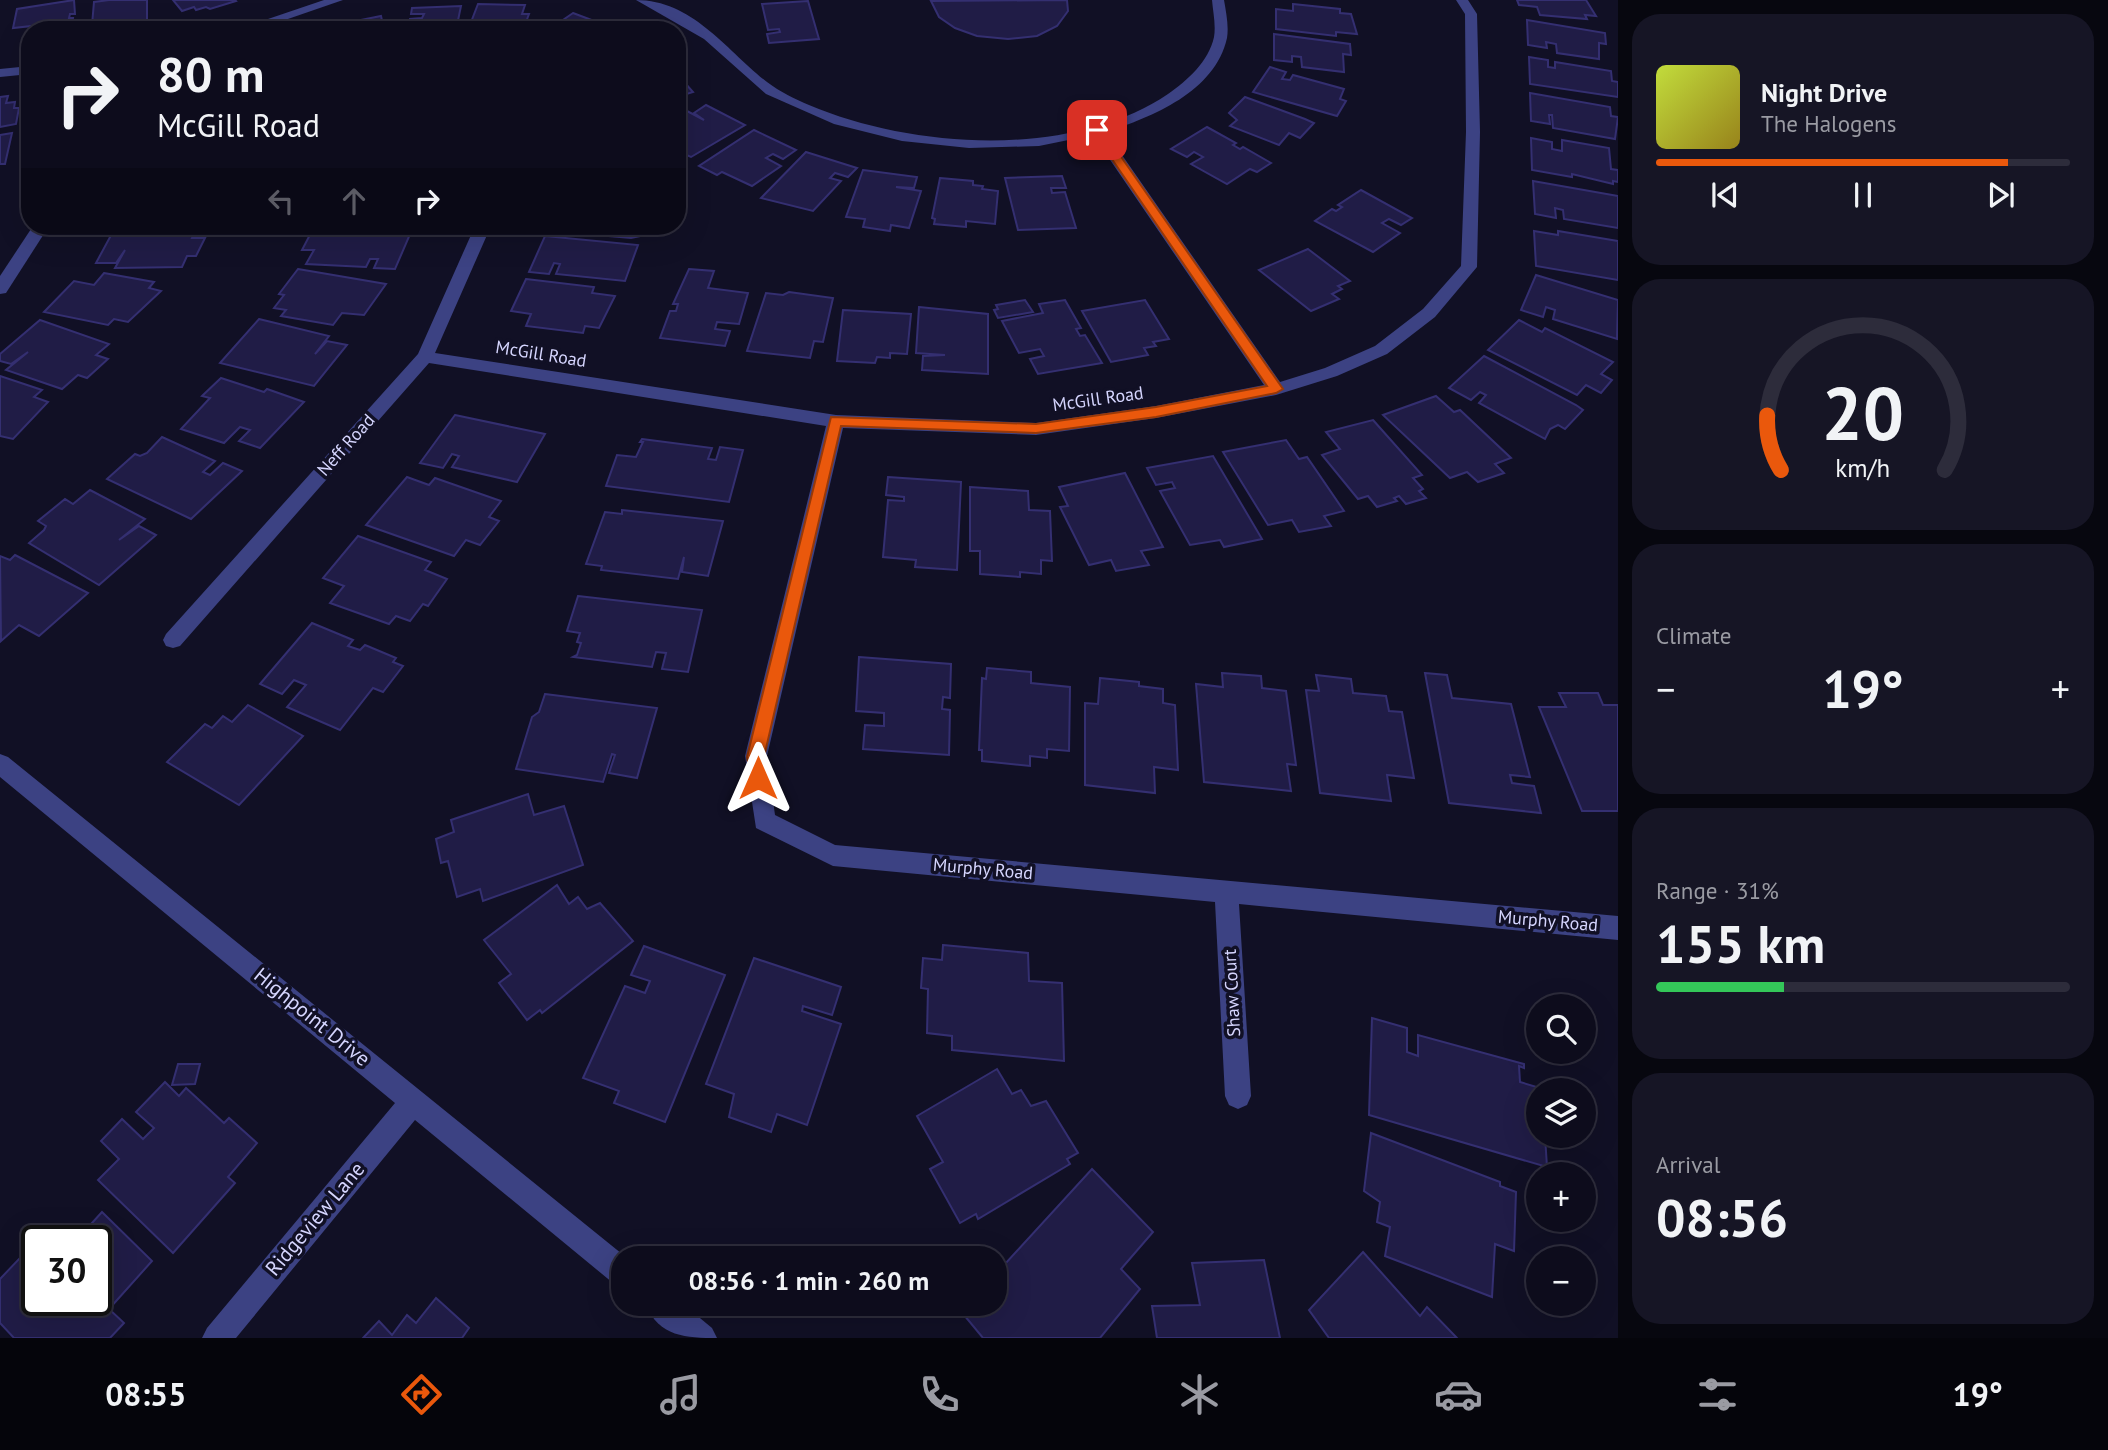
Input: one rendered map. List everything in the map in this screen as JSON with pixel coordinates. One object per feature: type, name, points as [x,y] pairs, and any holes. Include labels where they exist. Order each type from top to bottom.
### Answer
[{"type":"street","points":[[270,21],[337,0]]},
{"type":"street","points":[[642,0],[684,21]]},
{"type":"street","points":[[686,22],[726,49],[770,91],[838,121],[919,139],[1012,144],[1097,130],[1146,113],[1191,88],[1211,62],[1221,39],[1218,0]]},
{"type":"street","name":"McGill Road","points":[[425,357],[836,421],[1036,429],[1156,412],[1276,389],[1331,372],[1381,350],[1429,313],[1469,267],[1473,132],[1471,14],[1462,0]]},
{"type":"street","points":[[0,74],[21,71]]},
{"type":"street","points":[[1097,130],[1276,389]]},
{"type":"street","points":[[0,289],[35,235]]},
{"type":"street","name":"Neff Road","points":[[173,640],[425,357],[479,235]]},
{"type":"street","name":"Murphy Road","points":[[836,421],[756,757],[764,821],[833,855],[1618,928]]},
{"type":"street","name":"Highpoint Drive","points":[[0,764],[611,1263]]},
{"type":"street","name":"Shaw Court","points":[[1226,891],[1238,1096]]},
{"type":"street","name":"Ridgeview Lane","points":[[217,1338],[414,1100]]},
{"type":"street","points":[[675,1316],[702,1338]]},
{"type":"building","points":[[74,0],[75,14],[70,14],[69,18],[73,18],[72,21],[21,21],[21,27],[13,28],[17,9]]},
{"type":"building","points":[[147,0],[147,21],[92,21],[94,2]]},
{"type":"building","points":[[173,0],[236,1],[210,9],[206,7],[196,10],[194,7],[182,11]]},
{"type":"building","points":[[1067,0],[1068,11],[1057,26],[1037,36],[1008,39],[977,36],[955,28],[939,17],[931,1]]},
{"type":"building","points":[[1517,0],[1586,0],[1596,16],[1585,15],[1587,19],[1540,15],[1537,7],[1519,5]]},
{"type":"building","points":[[808,1],[819,39],[769,43],[767,34],[780,32],[779,29],[768,30],[762,4]]},
{"type":"building","points":[[478,4],[525,5],[522,14],[529,14],[526,21],[471,21]]},
{"type":"building","points":[[1293,4],[1340,9],[1340,13],[1351,14],[1357,34],[1336,32],[1336,36],[1276,29],[1276,9],[1293,11]]},
{"type":"building","points":[[461,6],[458,21],[410,21],[422,18],[424,14],[411,14],[412,8]]},
{"type":"building","points":[[573,13],[594,21],[566,21],[563,20]]},
{"type":"building","points":[[381,16],[382,21],[356,21]]},
{"type":"building","points":[[1527,20],[1605,33],[1606,44],[1599,43],[1599,59],[1557,53],[1556,44],[1546,42],[1547,48],[1528,45]]},
{"type":"building","points":[[1274,34],[1350,44],[1351,55],[1343,54],[1344,72],[1302,67],[1301,57],[1292,56],[1292,62],[1274,60]]},
{"type":"building","points":[[1529,57],[1548,60],[1548,67],[1555,68],[1555,62],[1611,71],[1612,81],[1618,82],[1618,97],[1530,84]]},
{"type":"building","points":[[1270,67],[1286,72],[1282,79],[1290,80],[1293,75],[1344,89],[1340,99],[1346,101],[1337,116],[1253,92]]},
{"type":"building","points":[[686,84],[693,92],[686,94]]},
{"type":"building","points":[[1530,93],[1610,107],[1611,116],[1618,117],[1615,139],[1553,128],[1552,115],[1549,115],[1550,124],[1531,121]]},
{"type":"building","points":[[8,96],[6,103],[15,102],[14,108],[19,108],[16,124],[0,127],[0,97]]},
{"type":"building","points":[[1245,97],[1314,123],[1300,138],[1289,133],[1279,145],[1230,126],[1237,120],[1229,113]]},
{"type":"building","points":[[706,105],[745,125],[691,157],[686,155],[686,112],[704,120],[694,113]]},
{"type":"building","points":[[1207,127],[1236,143],[1233,145],[1240,149],[1243,147],[1271,163],[1257,172],[1250,169],[1227,184],[1191,164],[1203,157],[1194,152],[1187,157],[1171,149]]},
{"type":"building","points":[[754,130],[796,150],[783,159],[773,154],[766,158],[781,166],[752,186],[722,172],[717,175],[699,166]]},
{"type":"building","points":[[12,133],[5,164],[0,164],[0,135]]},
{"type":"building","points":[[1531,138],[1552,142],[1552,149],[1562,151],[1562,140],[1609,148],[1611,169],[1618,170],[1618,182],[1613,181],[1613,184],[1572,174],[1572,177],[1532,170]]},
{"type":"building","points":[[806,152],[857,168],[848,177],[835,173],[830,178],[841,181],[813,211],[761,198]]},
{"type":"building","points":[[863,170],[917,177],[914,188],[896,187],[921,191],[909,228],[891,225],[890,231],[863,227],[865,219],[846,217]]},
{"type":"building","points":[[1062,176],[1066,188],[1051,188],[1052,193],[1065,192],[1076,228],[1018,230],[1005,178]]},
{"type":"building","points":[[940,178],[973,181],[973,185],[983,186],[982,189],[998,191],[995,224],[966,221],[966,227],[934,224],[935,219],[932,218]]},
{"type":"building","points":[[1533,181],[1618,196],[1618,228],[1564,219],[1563,210],[1555,208],[1556,218],[1535,214]]},
{"type":"building","points":[[1361,190],[1412,218],[1401,225],[1389,219],[1382,223],[1400,233],[1373,252],[1315,221],[1332,209],[1336,211],[1342,207],[1338,205]]},
{"type":"building","points":[[1534,231],[1558,235],[1558,231],[1618,241],[1618,280],[1536,266]]},
{"type":"building","points":[[111,235],[193,235],[192,238],[205,238],[196,256],[187,256],[182,267],[115,268],[125,250],[116,263],[96,263]]},
{"type":"building","points":[[310,235],[410,235],[395,269],[374,268],[378,259],[370,259],[366,267],[306,264],[314,250],[302,250]]},
{"type":"building","points":[[596,235],[641,235],[631,238]]},
{"type":"building","points":[[545,236],[638,245],[625,281],[556,274],[560,264],[554,263],[549,274],[529,272]]},
{"type":"building","points":[[1308,249],[1350,281],[1338,286],[1342,289],[1332,294],[1339,299],[1311,311],[1259,270]]},
{"type":"building","points":[[298,269],[386,284],[364,315],[342,313],[333,325],[281,316],[286,310],[274,308],[284,295],[279,294]]},
{"type":"building","points":[[689,269],[714,271],[708,288],[748,293],[739,324],[717,322],[715,329],[730,331],[725,346],[660,338],[670,311],[676,311],[678,304],[673,304]]},
{"type":"building","points":[[104,273],[154,282],[149,288],[161,291],[128,322],[114,319],[108,325],[44,312],[74,281],[94,285]]},
{"type":"building","points":[[1536,275],[1618,300],[1617,339],[1553,319],[1555,310],[1546,307],[1543,317],[1521,310]]},
{"type":"building","points":[[526,279],[594,287],[592,293],[615,296],[599,328],[585,326],[583,333],[526,326],[531,314],[511,311]]},
{"type":"building","points":[[789,292],[833,298],[823,342],[814,341],[810,358],[747,351],[766,293],[783,295]]},
{"type":"building","points":[[1025,300],[1033,312],[998,318],[994,310],[998,309],[996,305]]},
{"type":"building","points":[[1065,300],[1081,328],[1076,329],[1080,336],[1085,335],[1102,363],[1038,374],[1030,359],[1044,356],[1040,349],[1019,353],[1002,321],[1043,313],[1039,304]]},
{"type":"building","points":[[1145,300],[1169,339],[1153,342],[1156,346],[1144,348],[1148,355],[1111,362],[1082,311]]},
{"type":"building","points":[[919,307],[988,314],[988,374],[922,370],[923,356],[945,355],[916,353]]},
{"type":"building","points":[[843,310],[911,314],[907,354],[890,353],[890,358],[877,357],[875,363],[837,361]]},
{"type":"building","points":[[259,319],[329,336],[315,354],[327,341],[347,345],[314,386],[220,363]]},
{"type":"building","points":[[40,320],[109,344],[96,355],[108,359],[87,378],[78,375],[62,389],[6,370],[28,352],[11,364],[0,361],[0,354]]},
{"type":"building","points":[[1519,320],[1542,332],[1545,328],[1613,362],[1601,374],[1612,380],[1601,393],[1586,385],[1577,395],[1488,350]]},
{"type":"building","points":[[1484,356],[1583,410],[1565,429],[1558,425],[1550,429],[1545,439],[1479,403],[1486,395],[1480,392],[1471,400],[1449,388]]},
{"type":"building","points":[[0,376],[42,390],[34,397],[48,402],[13,439],[0,436]]},
{"type":"building","points":[[221,378],[264,392],[267,389],[304,402],[260,448],[239,441],[250,430],[240,427],[224,443],[181,429],[210,398],[202,396]]},
{"type":"building","points":[[1436,396],[1454,412],[1460,410],[1511,458],[1495,464],[1504,473],[1478,482],[1467,472],[1450,478],[1383,415]]},
{"type":"building","points":[[455,415],[545,434],[517,482],[452,467],[459,456],[452,454],[443,468],[420,463]]},
{"type":"building","points":[[1373,420],[1422,475],[1413,478],[1423,489],[1419,491],[1426,498],[1406,504],[1399,496],[1394,498],[1397,501],[1377,507],[1368,496],[1358,499],[1322,455],[1340,449],[1326,432]]},
{"type":"building","points":[[162,437],[215,461],[203,472],[210,475],[223,463],[242,471],[191,519],[107,479],[135,454],[140,456],[147,453]]},
{"type":"building","points":[[642,439],[712,448],[708,459],[716,460],[720,447],[743,450],[729,502],[606,486],[617,455],[636,457]]},
{"type":"building","points":[[1286,440],[1299,459],[1307,457],[1344,511],[1324,516],[1331,526],[1299,532],[1292,520],[1268,525],[1223,452]]},
{"type":"building","points":[[1213,456],[1262,539],[1224,547],[1220,540],[1190,545],[1160,491],[1175,488],[1172,482],[1156,485],[1147,468]]},
{"type":"building","points":[[1125,473],[1163,547],[1141,551],[1149,565],[1116,571],[1111,560],[1089,565],[1060,507],[1068,506],[1059,487]]},
{"type":"building","points":[[407,477],[429,485],[435,478],[501,501],[489,517],[499,521],[480,545],[466,540],[454,556],[366,525]]},
{"type":"building","points":[[888,477],[961,482],[957,570],[915,567],[916,560],[883,557],[888,500],[904,501],[904,497],[886,495]]},
{"type":"building","points":[[970,487],[1028,491],[1029,510],[1050,511],[1052,561],[1041,560],[1041,574],[1020,572],[1020,577],[980,574],[980,551],[970,551]]},
{"type":"building","points":[[90,490],[145,519],[119,540],[139,526],[156,535],[99,585],[29,543],[46,526],[38,521],[65,499],[73,504]]},
{"type":"building","points":[[622,510],[723,521],[708,576],[682,572],[684,557],[678,579],[601,570],[602,566],[586,564],[605,512],[622,514]]},
{"type":"building","points":[[358,536],[431,562],[425,570],[447,579],[428,606],[423,604],[410,621],[396,616],[389,624],[330,603],[344,586],[323,578]]},
{"type":"building","points":[[15,555],[88,593],[39,636],[19,625],[1,641],[0,556],[10,560]]},
{"type":"building","points":[[578,596],[702,610],[688,672],[662,669],[666,653],[656,652],[652,667],[573,657],[577,655],[581,643],[577,642],[580,633],[567,631]]},
{"type":"building","points":[[312,623],[353,640],[348,646],[360,650],[365,645],[396,658],[393,662],[403,666],[383,692],[373,688],[340,730],[287,707],[306,685],[294,680],[282,694],[260,684]]},
{"type":"building","points":[[859,657],[951,664],[950,698],[943,697],[942,709],[950,710],[949,755],[863,749],[865,725],[884,726],[884,713],[856,711]]},
{"type":"building","points":[[987,668],[1031,672],[1031,683],[1070,687],[1069,751],[1047,749],[1047,758],[1030,756],[1030,766],[982,761],[982,750],[979,750],[982,678],[986,679]]},
{"type":"building","points":[[1222,673],[1261,676],[1262,688],[1286,691],[1296,765],[1287,764],[1291,791],[1204,782],[1196,684],[1223,687]]},
{"type":"building","points":[[1425,673],[1447,675],[1452,698],[1511,704],[1530,777],[1510,775],[1512,783],[1534,786],[1541,813],[1449,803]]},
{"type":"building","points":[[1316,675],[1351,679],[1353,693],[1386,696],[1389,711],[1402,712],[1414,778],[1387,775],[1391,801],[1320,793],[1306,690],[1319,691]]},
{"type":"building","points":[[1100,678],[1139,682],[1139,686],[1163,689],[1163,703],[1175,705],[1178,770],[1154,767],[1155,793],[1085,785],[1085,703],[1098,704]]},
{"type":"building","points":[[1559,693],[1598,693],[1603,705],[1618,705],[1618,811],[1582,811],[1539,707],[1566,707]]},
{"type":"building","points":[[545,694],[657,708],[637,778],[609,773],[615,755],[612,754],[603,782],[516,769],[532,717],[539,712]]},
{"type":"building","points":[[248,705],[303,736],[239,805],[167,762],[205,724],[212,728],[223,716],[232,722]]},
{"type":"building","points":[[528,794],[534,815],[564,806],[583,865],[483,901],[480,889],[457,897],[448,861],[441,863],[436,839],[454,832],[451,820]]},
{"type":"building","points":[[557,885],[569,904],[578,897],[587,909],[600,903],[633,941],[542,1013],[540,1010],[527,1020],[499,983],[511,974],[484,940]]},
{"type":"building","points":[[943,945],[1028,953],[1029,981],[1062,983],[1064,1061],[952,1050],[952,1036],[927,1033],[928,989],[921,988],[923,958],[942,960]]},
{"type":"building","points":[[644,946],[725,975],[665,1122],[614,1103],[619,1091],[583,1078],[625,986],[645,993],[650,981],[631,975]]},
{"type":"building","points":[[754,958],[841,987],[832,1015],[803,1006],[802,1011],[841,1024],[807,1125],[777,1114],[771,1132],[729,1117],[734,1094],[706,1084]]},
{"type":"building","points":[[1372,1018],[1407,1028],[1407,1052],[1418,1056],[1418,1035],[1524,1064],[1524,1068],[1519,1066],[1520,1082],[1526,1084],[1526,1148],[1546,1148],[1547,1162],[1530,1162],[1369,1115]]},
{"type":"building","points":[[178,1064],[200,1064],[195,1084],[172,1085]]},
{"type":"building","points":[[997,1069],[1012,1094],[1021,1090],[1031,1106],[1046,1101],[1078,1153],[1067,1159],[1070,1164],[978,1219],[976,1214],[960,1223],[930,1169],[943,1162],[917,1116]]},
{"type":"building","points":[[165,1082],[179,1096],[186,1088],[224,1123],[229,1118],[257,1143],[228,1177],[235,1183],[173,1253],[98,1180],[119,1159],[101,1141],[122,1119],[143,1139],[154,1128],[136,1112]]},
{"type":"building","points":[[1371,1133],[1500,1182],[1500,1186],[1516,1192],[1514,1251],[1495,1244],[1492,1297],[1385,1256],[1390,1227],[1377,1222],[1380,1202],[1364,1191]]},
{"type":"building","points":[[1092,1169],[1153,1232],[1121,1269],[1140,1289],[1100,1338],[983,1338],[965,1316],[1007,1316],[1007,1262]]},
{"type":"building","points":[[102,1212],[152,1261],[112,1306],[112,1225],[90,1225]]},
{"type":"building","points":[[1363,1252],[1420,1316],[1427,1307],[1457,1338],[1329,1338],[1309,1310]]},
{"type":"building","points":[[21,1257],[21,1316],[112,1316],[112,1312],[124,1323],[110,1338],[14,1338],[0,1323],[0,1279]]},
{"type":"building","points":[[1264,1260],[1280,1338],[1157,1338],[1152,1306],[1200,1305],[1192,1263]]},
{"type":"building","points":[[436,1298],[469,1328],[462,1338],[363,1338],[379,1321],[392,1335],[407,1315],[416,1323]]},
{"type":"route","points":[[758,778],[756,757],[836,421],[1036,429],[1156,412],[1276,389],[1097,130]]}]
